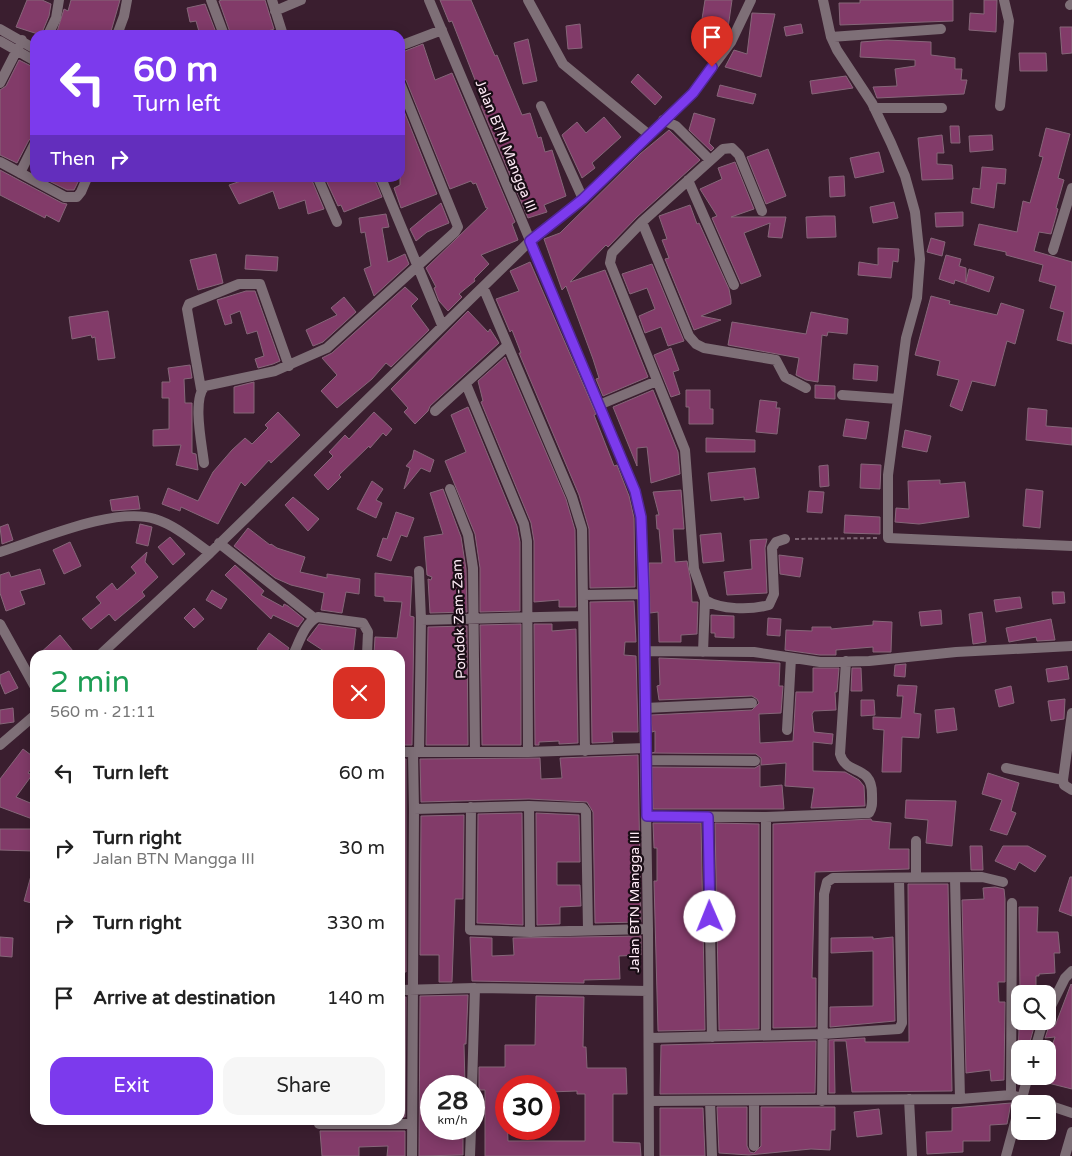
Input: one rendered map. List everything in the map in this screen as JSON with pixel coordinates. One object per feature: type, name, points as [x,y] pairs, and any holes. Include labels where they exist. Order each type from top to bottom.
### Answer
[{"type":"street","points":[[50,30],[56,18],[59,0]]},
{"type":"street","points":[[118,30],[124,16],[126,0]]},
{"type":"street","points":[[211,0],[222,30]]},
{"type":"street","points":[[272,0],[282,30]]},
{"type":"street","points":[[276,11],[301,0]]},
{"type":"street","name":"Jalan BTN Mangga III","points":[[429,0],[599,405],[637,500],[641,517],[647,816],[649,1156]]},
{"type":"street","points":[[528,0],[563,64],[648,134]]},
{"type":"street","points":[[105,650],[210,553],[530,241],[583,199],[648,134],[693,93],[731,42],[752,0]]},
{"type":"street","points":[[823,0],[837,50],[874,108],[905,176],[915,212],[920,259],[917,298],[906,338],[888,475],[888,538],[1072,546]]},
{"type":"street","points":[[1000,106],[1009,21],[1004,0]]},
{"type":"street","points":[[0,29],[30,46]]},
{"type":"street","points":[[832,37],[941,29]]},
{"type":"street","points":[[405,44],[442,30]]},
{"type":"street","points":[[0,83],[22,40]]},
{"type":"street","points":[[0,41],[30,58]]},
{"type":"street","points":[[541,106],[556,143],[583,199]]},
{"type":"street","points":[[201,389],[211,383],[262,374],[289,366],[327,348],[455,232],[458,227],[405,107]]},
{"type":"street","points":[[874,108],[942,108]]},
{"type":"street","points":[[663,120],[676,126],[710,160]]},
{"type":"street","points":[[703,652],[705,600],[694,569],[685,450],[610,263],[612,253],[642,222],[710,160],[728,147],[735,150],[762,211]]},
{"type":"street","points":[[20,173],[30,153]]},
{"type":"street","points":[[0,162],[30,178]]},
{"type":"street","points":[[688,180],[734,285]]},
{"type":"street","points":[[37,182],[65,197],[76,197],[81,192],[85,182]]},
{"type":"street","points":[[320,182],[337,222]]},
{"type":"street","points":[[383,182],[442,325]]},
{"type":"street","points":[[1053,250],[1072,188]]},
{"type":"street","points":[[642,222],[689,336],[696,344],[704,348],[776,360],[785,377],[806,388]]},
{"type":"street","points":[[204,464],[198,403],[201,389],[187,309],[189,304],[239,284],[255,283],[263,288],[289,366]]},
{"type":"street","points":[[483,287],[578,514],[582,528],[585,751]]},
{"type":"street","points":[[435,411],[507,346]]},
{"type":"street","points":[[599,405],[657,381]]},
{"type":"street","points":[[466,384],[524,524],[527,541],[528,752]]},
{"type":"street","points":[[842,394],[898,399]]},
{"type":"street","name":"Pondok Zam-Zam","points":[[450,489],[468,535],[473,568],[475,752]]},
{"type":"street","points":[[0,552],[65,528],[143,516],[156,519],[170,526],[210,553]]},
{"type":"street","points":[[705,600],[723,607],[761,607],[769,605],[774,594],[772,548],[776,542],[785,539]]},
{"type":"street","points":[[219,543],[314,618],[326,617],[363,623],[368,632],[366,650]]},
{"type":"street","points":[[412,1156],[414,809],[421,620],[419,570]]},
{"type":"street","points":[[583,595],[644,594]]},
{"type":"street","points":[[421,620],[583,616]]},
{"type":"street","points":[[296,650],[307,627],[314,618]]},
{"type":"street","points":[[0,624],[30,678]]},
{"type":"street","points":[[644,651],[754,652],[820,662],[1072,646]]},
{"type":"street","points":[[787,730],[791,658]]},
{"type":"street","points":[[647,816],[766,817],[854,815],[870,811],[872,798],[870,779],[866,774],[846,765],[842,761],[840,754],[846,661]]},
{"type":"street","points":[[645,708],[752,703]]},
{"type":"street","points":[[1072,712],[1063,780],[1064,785],[1072,790]]},
{"type":"street","points":[[0,745],[30,719]]},
{"type":"street","points":[[405,752],[528,752],[646,748]]},
{"type":"street","points":[[645,760],[755,761]]},
{"type":"street","points":[[1006,768],[1063,780]]},
{"type":"street","points":[[414,809],[529,806],[578,807],[585,810],[588,930]]},
{"type":"street","points":[[529,806],[530,932]]},
{"type":"street","points":[[471,807],[470,930],[530,932],[648,929]]},
{"type":"street","points":[[708,817],[712,1037]]},
{"type":"street","points":[[766,817],[766,1034]]},
{"type":"street","points":[[916,841],[916,877]]},
{"type":"street","points":[[822,1101],[824,894],[827,882],[833,878],[982,877],[1003,882]]},
{"type":"street","points":[[649,1038],[822,1034],[896,1030],[901,1026],[899,878]]},
{"type":"street","points":[[955,878],[960,1099]]},
{"type":"street","points":[[649,1100],[822,1101],[960,1099],[1011,1095],[1012,903]]},
{"type":"street","points":[[1056,995],[1064,978],[1072,970]]},
{"type":"street","points":[[472,1075],[475,988]]},
{"type":"street","points":[[405,990],[475,988],[648,991]]},
{"type":"street","points":[[909,1099],[912,1156]]},
{"type":"street","points":[[710,1101],[712,1156]]},
{"type":"street","points":[[754,1101],[754,1146]]},
{"type":"street","points":[[1056,1107],[1072,1113]]},
{"type":"street","points":[[405,1124],[412,1124]]},
{"type":"street","points":[[1065,1156],[1072,1132]]},
{"type":"street","points":[[1006,1156],[1011,1138]]},
{"type":"street","points":[[470,1156],[471,1140]]},
{"type":"path","points":[[785,539],[888,538]]},
{"type":"building","points":[[27,0],[42,0],[51,4],[49,16],[43,30],[30,31],[16,27]]},
{"type":"building","points":[[71,0],[120,0],[111,30],[58,30],[64,9],[68,11]]},
{"type":"building","points":[[265,0],[274,29],[229,30],[219,1]]},
{"type":"building","points":[[440,0],[471,0],[522,115],[530,113],[538,138],[541,137],[545,152],[552,150],[566,196],[544,205],[547,212],[528,218],[481,106],[487,104],[479,84],[477,85],[452,21],[449,22]]},
{"type":"building","points":[[705,0],[732,0],[728,28],[718,26],[712,49],[693,44],[697,31],[700,32]]},
{"type":"building","points":[[860,0],[953,0],[953,21],[840,25],[839,3],[860,3]]},
{"type":"building","points":[[984,0],[997,0],[996,32],[969,30],[970,13],[984,14]]},
{"type":"building","points":[[205,4],[215,30],[199,30],[196,21],[190,22],[187,8]]},
{"type":"building","points":[[752,13],[775,14],[761,77],[725,67],[734,50],[747,54]]},
{"type":"building","points":[[580,24],[582,48],[568,49],[566,26]]},
{"type":"building","points":[[801,24],[803,33],[786,36],[784,27]]},
{"type":"building","points":[[1060,27],[1072,27],[1072,53],[1062,54]]},
{"type":"building","points":[[528,39],[537,81],[523,84],[514,43]]},
{"type":"building","points":[[887,40],[931,42],[931,55],[955,58],[955,69],[962,69],[961,80],[967,80],[964,94],[877,98],[873,87],[897,86],[895,69],[915,66],[915,60],[860,57],[861,42]]},
{"type":"building","points":[[423,44],[435,80],[452,73],[515,222],[512,224],[518,240],[481,255],[489,264],[474,279],[475,281],[459,294],[462,297],[448,311],[439,301],[434,288],[436,287],[426,268],[488,208],[486,208],[476,183],[473,184],[471,181],[450,189],[405,79],[405,51]]},
{"type":"building","points":[[1019,53],[1046,53],[1047,71],[1020,71]]},
{"type":"building","points":[[19,60],[30,66],[30,139],[17,163],[0,155],[0,90],[6,86]]},
{"type":"building","points":[[638,74],[662,97],[655,105],[631,82]]},
{"type":"building","points":[[846,76],[853,88],[812,94],[810,81]]},
{"type":"building","points":[[720,85],[756,94],[753,104],[717,96]]},
{"type":"building","points":[[694,113],[715,119],[709,143],[714,148],[711,151],[689,130]]},
{"type":"building","points":[[405,114],[437,194],[401,208],[394,188],[400,185],[400,182],[405,182]]},
{"type":"building","points":[[604,117],[621,137],[592,163],[595,168],[582,178],[562,135],[577,122],[586,133]]},
{"type":"building","points":[[950,126],[959,126],[960,143],[951,143]]},
{"type":"building","points":[[1046,128],[1070,134],[1058,178],[1064,180],[1051,234],[1039,232],[1034,251],[1072,262],[1072,344],[1057,340],[1064,312],[1050,308],[1056,286],[1039,281],[1043,265],[1006,255],[1006,252],[974,245],[979,224],[1017,232],[1023,201],[1030,203],[1043,157],[1039,156]]},
{"type":"building","points":[[669,130],[700,160],[637,217],[608,247],[606,245],[570,282],[605,270],[648,377],[603,396],[596,379],[599,378],[593,359],[566,286],[562,290],[544,239],[560,233],[640,154]]},
{"type":"building","points":[[942,135],[944,153],[937,153],[937,164],[952,165],[953,179],[922,180],[918,138]]},
{"type":"building","points":[[992,135],[993,150],[970,152],[969,136]]},
{"type":"building","points":[[768,149],[786,196],[766,204],[747,157]]},
{"type":"building","points":[[879,152],[884,172],[855,178],[850,158]]},
{"type":"building","points":[[735,162],[754,209],[731,217],[786,217],[782,238],[768,237],[770,223],[744,233],[761,276],[741,284],[712,218],[717,216],[700,189],[722,179],[718,168]]},
{"type":"building","points":[[982,167],[1006,169],[1005,184],[997,183],[994,208],[971,203],[973,188],[980,189]]},
{"type":"building","points":[[0,170],[67,204],[59,222],[46,215],[45,218],[0,195]]},
{"type":"building","points":[[844,176],[845,196],[830,197],[829,177]]},
{"type":"building","points":[[51,182],[78,182],[74,190],[67,190]]},
{"type":"building","points":[[238,182],[313,182],[324,209],[308,214],[305,200],[279,209],[273,191],[239,204],[229,185]]},
{"type":"building","points":[[327,182],[376,182],[382,197],[344,212],[341,205],[338,206]]},
{"type":"building","points":[[894,202],[898,218],[873,223],[870,207]]},
{"type":"building","points":[[441,203],[449,223],[427,232],[416,241],[410,229]]},
{"type":"building","points":[[690,205],[697,224],[699,223],[729,289],[731,300],[731,304],[701,316],[721,320],[694,330],[665,259],[669,258],[662,240],[667,239],[659,216]]},
{"type":"building","points":[[963,212],[963,226],[936,227],[935,213]]},
{"type":"building","points":[[386,214],[389,227],[382,228],[388,262],[405,254],[409,264],[374,296],[364,269],[371,266],[365,232],[361,233],[359,218]]},
{"type":"building","points":[[835,216],[836,237],[807,238],[806,217]]},
{"type":"building","points":[[931,238],[945,242],[942,256],[927,252]]},
{"type":"building","points":[[878,248],[899,249],[898,262],[893,261],[891,278],[858,275],[859,262],[878,265]]},
{"type":"building","points":[[216,254],[223,283],[198,290],[190,260]]},
{"type":"building","points":[[246,255],[278,257],[277,271],[245,269]]},
{"type":"building","points":[[946,255],[961,259],[959,266],[966,268],[966,282],[969,269],[994,277],[989,292],[955,280],[954,284],[939,279]]},
{"type":"building","points":[[530,262],[596,414],[594,415],[614,466],[617,465],[629,496],[634,518],[635,587],[590,588],[589,529],[579,495],[519,353],[521,353],[512,330],[510,332],[496,299],[519,291],[510,271]]},
{"type":"building","points":[[652,264],[684,341],[668,346],[661,327],[645,333],[639,316],[655,309],[647,288],[630,294],[622,274]]},
{"type":"building","points":[[405,287],[418,299],[411,306],[429,330],[391,367],[386,363],[372,379],[337,408],[321,391],[337,375],[322,358],[332,353]]},
{"type":"building","points":[[246,291],[255,291],[280,361],[258,368],[255,359],[264,356],[257,331],[247,334],[240,311],[230,315],[232,323],[225,325],[217,300]]},
{"type":"building","points":[[931,296],[950,301],[949,304],[997,315],[1001,303],[1024,310],[1015,344],[1007,341],[995,386],[972,381],[962,411],[950,406],[959,380],[937,375],[940,361],[915,355]]},
{"type":"building","points":[[344,297],[356,312],[323,342],[313,346],[306,330],[337,315],[331,308]]},
{"type":"building","points":[[108,311],[115,358],[98,360],[95,337],[92,338],[91,335],[72,339],[69,317]]},
{"type":"building","points":[[468,311],[488,332],[490,329],[499,343],[430,406],[428,411],[415,424],[404,412],[408,408],[391,389]]},
{"type":"building","points":[[811,312],[848,319],[847,334],[828,332],[827,336],[822,335],[818,382],[806,380],[796,375],[799,358],[728,345],[732,322],[806,334]]},
{"type":"building","points":[[671,348],[679,370],[673,372],[680,394],[671,397],[654,355]]},
{"type":"building","points":[[505,357],[566,499],[575,530],[576,607],[559,607],[559,600],[534,602],[534,541],[531,523],[481,402],[483,401],[478,381]]},
{"type":"building","points":[[854,364],[878,366],[877,381],[853,379]]},
{"type":"building","points":[[190,365],[192,378],[184,379],[185,403],[192,403],[192,453],[196,454],[198,470],[176,465],[181,445],[153,446],[153,430],[169,429],[169,398],[162,398],[162,382],[170,382],[168,368]]},
{"type":"building","points":[[254,382],[254,413],[234,413],[234,387]]},
{"type":"building","points":[[815,385],[835,386],[835,399],[815,398]]},
{"type":"building","points":[[653,390],[678,452],[680,474],[651,483],[647,447],[637,448],[637,466],[613,407]]},
{"type":"building","points":[[686,390],[710,390],[710,409],[713,409],[713,424],[689,424]]},
{"type":"building","points":[[760,400],[777,402],[776,408],[780,408],[777,434],[756,432]]},
{"type":"building","points":[[468,407],[517,526],[520,542],[520,611],[480,612],[480,568],[475,534],[445,461],[466,452],[451,415]]},
{"type":"building","points":[[1028,408],[1047,410],[1046,426],[1072,428],[1072,445],[1026,440]]},
{"type":"building","points":[[278,412],[300,435],[271,463],[269,460],[245,486],[241,482],[218,524],[181,507],[180,511],[162,504],[168,488],[198,501],[213,472],[232,450],[245,438],[252,444],[268,428],[265,425]]},
{"type":"building","points":[[374,412],[392,429],[386,436],[383,433],[370,448],[369,446],[339,475],[341,477],[328,490],[314,475],[333,456],[329,452],[345,435],[349,439]]},
{"type":"building","points":[[846,419],[869,422],[866,439],[843,436]]},
{"type":"building","points":[[905,430],[931,436],[927,452],[902,447]]},
{"type":"building","points":[[706,438],[755,440],[755,452],[706,452]]},
{"type":"building","points":[[414,450],[434,460],[430,472],[421,468],[404,489],[410,468],[406,466],[412,459]]},
{"type":"building","points":[[861,464],[881,465],[880,489],[860,488]]},
{"type":"building","points":[[828,465],[829,486],[820,487],[819,466]]},
{"type":"building","points":[[755,468],[759,498],[744,500],[744,497],[711,501],[708,473]]},
{"type":"building","points":[[940,480],[940,484],[965,482],[969,517],[919,524],[895,522],[896,508],[909,509],[908,481]]},
{"type":"building","points":[[372,481],[383,489],[376,500],[382,503],[376,518],[357,509]]},
{"type":"building","points":[[443,489],[461,537],[466,569],[467,612],[430,613],[428,579],[431,580],[432,577],[427,575],[424,537],[443,534],[430,493]]},
{"type":"building","points":[[1026,489],[1043,491],[1040,528],[1023,526]]},
{"type":"building","points":[[681,490],[684,529],[673,529],[675,562],[687,561],[692,602],[698,602],[697,634],[681,635],[681,642],[659,642],[658,612],[650,613],[649,563],[662,563],[656,515],[659,515],[653,492]]},
{"type":"building","points":[[809,491],[824,492],[822,513],[807,512]]},
{"type":"building","points":[[138,496],[140,509],[112,511],[110,500]]},
{"type":"building","points":[[293,497],[319,519],[308,531],[285,505]]},
{"type":"building","points":[[396,512],[414,518],[407,537],[401,535],[391,561],[377,556],[383,538],[387,539]]},
{"type":"building","points":[[845,515],[880,517],[880,534],[844,533]]},
{"type":"building","points":[[8,524],[13,540],[2,544],[0,527]]},
{"type":"building","points":[[140,524],[152,527],[148,546],[136,543]]},
{"type":"building","points":[[248,528],[270,545],[305,557],[300,572],[327,578],[327,574],[360,579],[359,594],[346,592],[342,613],[321,610],[324,593],[291,585],[275,578],[234,546]]},
{"type":"building","points":[[721,533],[724,561],[703,563],[700,535]]},
{"type":"building","points":[[170,537],[185,554],[173,565],[158,547]]},
{"type":"building","points":[[767,539],[765,548],[767,593],[727,595],[724,572],[752,569],[750,540]]},
{"type":"building","points":[[70,542],[81,566],[64,574],[53,550]]},
{"type":"building","points":[[147,552],[145,562],[158,577],[142,592],[145,596],[115,621],[109,614],[91,629],[82,619],[101,603],[96,597],[112,583],[117,590],[136,573],[131,567]]},
{"type":"building","points":[[779,555],[803,558],[800,577],[780,574]]},
{"type":"building","points":[[235,565],[264,591],[261,595],[283,607],[284,604],[288,606],[304,619],[298,627],[273,615],[271,619],[225,575]]},
{"type":"building","points":[[40,569],[45,584],[20,591],[25,604],[6,611],[0,593],[0,575],[9,572],[11,577]]},
{"type":"building","points":[[375,573],[412,577],[410,616],[414,617],[412,745],[405,745],[405,650],[374,650],[375,637],[397,638],[402,602],[384,601],[384,597],[375,596]]},
{"type":"building","points":[[212,590],[227,599],[221,609],[206,600]]},
{"type":"building","points":[[1052,592],[1064,592],[1065,603],[1053,604]]},
{"type":"building","points":[[1020,597],[1022,608],[996,612],[994,600]]},
{"type":"building","points":[[634,601],[636,642],[625,642],[624,655],[636,656],[638,732],[612,732],[613,742],[592,743],[590,602]]},
{"type":"building","points":[[194,608],[204,619],[194,628],[184,618]]},
{"type":"building","points":[[941,610],[942,624],[921,626],[919,612]]},
{"type":"building","points":[[982,612],[986,642],[973,644],[969,614]]},
{"type":"building","points":[[711,615],[734,616],[734,638],[715,637],[715,633],[711,633]]},
{"type":"building","points":[[768,618],[781,619],[780,636],[767,635]]},
{"type":"building","points":[[1051,619],[1055,640],[1037,641],[1036,637],[1009,642],[1006,628]]},
{"type":"building","points":[[873,621],[892,622],[891,652],[873,652],[873,647],[836,650],[836,655],[820,655],[785,650],[786,630],[812,631],[812,627],[831,627],[831,629],[873,625]]},
{"type":"building","points":[[319,624],[356,629],[354,650],[322,650],[307,640]]},
{"type":"building","points":[[521,624],[521,745],[482,745],[480,625]]},
{"type":"building","points":[[534,624],[552,624],[552,631],[576,629],[578,743],[559,744],[559,741],[539,742],[539,745],[535,745]]},
{"type":"building","points":[[467,626],[468,745],[426,745],[428,627]]},
{"type":"building","points":[[269,633],[289,648],[288,650],[257,649]]},
{"type":"building","points":[[60,635],[72,650],[44,650]]},
{"type":"building","points":[[659,658],[780,663],[779,686],[783,686],[781,713],[759,714],[760,743],[793,741],[796,692],[813,692],[813,668],[839,668],[837,692],[835,692],[836,710],[814,711],[812,714],[814,732],[833,734],[832,744],[813,742],[813,771],[845,772],[859,780],[864,786],[865,806],[811,808],[814,788],[785,786],[786,763],[761,765],[761,758],[756,754],[652,753],[655,752],[655,731],[652,732],[651,715],[752,710],[759,703],[752,696],[659,700],[657,686],[660,685]]},
{"type":"building","points":[[906,664],[905,677],[894,676],[895,665]]},
{"type":"building","points":[[1067,666],[1069,679],[1048,682],[1046,669]]},
{"type":"building","points":[[852,668],[861,668],[862,691],[851,691]]},
{"type":"building","points":[[9,671],[18,688],[5,694],[0,682],[0,675]]},
{"type":"building","points":[[898,685],[917,686],[914,713],[921,714],[919,738],[902,737],[901,772],[882,772],[884,730],[873,729],[873,717],[901,718],[903,696],[897,696]]},
{"type":"building","points":[[1011,686],[1014,703],[999,707],[995,690]]},
{"type":"building","points":[[1065,699],[1064,719],[1051,721],[1048,701]]},
{"type":"building","points":[[861,700],[874,700],[875,715],[861,716]]},
{"type":"building","points":[[13,708],[14,722],[0,724],[0,710]]},
{"type":"building","points":[[954,708],[957,730],[937,733],[935,710]]},
{"type":"building","points":[[23,749],[30,754],[30,770],[28,773],[30,778],[16,797],[30,803],[30,818],[0,807],[0,779]]},
{"type":"building","points":[[638,755],[641,922],[595,923],[593,812],[587,802],[529,799],[421,802],[420,759],[540,758],[541,779],[562,778],[560,758]]},
{"type":"building","points":[[405,759],[406,759],[405,972]]},
{"type":"building","points":[[760,765],[760,787],[782,785],[784,809],[653,809],[652,767],[755,768]]},
{"type":"building","points":[[988,773],[1019,783],[1011,811],[1016,813],[1007,835],[990,830],[1002,800],[982,794]]},
{"type":"building","points":[[906,800],[956,801],[952,846],[926,843],[928,820],[905,818]]},
{"type":"building","points":[[522,813],[523,925],[477,923],[478,814]]},
{"type":"building","points":[[536,813],[579,815],[580,862],[557,862],[557,885],[580,885],[581,906],[560,907],[560,924],[537,925]]},
{"type":"building","points":[[464,815],[463,899],[455,899],[452,982],[439,982],[439,955],[420,955],[421,816]]},
{"type":"building","points":[[871,819],[872,821],[891,823],[889,849],[909,849],[909,869],[815,872],[812,978],[816,978],[816,1027],[773,1028],[773,824]]},
{"type":"building","points":[[653,823],[701,823],[705,1030],[658,1031],[654,881],[657,881],[657,848],[654,848]]},
{"type":"building","points":[[715,823],[759,824],[759,1029],[719,1030]]},
{"type":"building","points":[[0,829],[30,829],[30,851],[0,850]]},
{"type":"building","points":[[970,846],[982,846],[983,870],[971,870]]},
{"type":"building","points":[[1003,846],[1028,846],[1046,856],[1035,872],[1019,862],[1015,870],[995,861]]},
{"type":"building","points":[[1070,877],[1072,877],[1072,916],[1059,911]]},
{"type":"building","points":[[30,879],[30,903],[24,901]]},
{"type":"building","points":[[908,884],[948,884],[952,1091],[852,1092],[846,1041],[834,1041],[835,1093],[829,1093],[829,1040],[865,1038],[865,1042],[909,1042]]},
{"type":"building","points":[[995,887],[1004,889],[1005,899],[1005,982],[998,982],[999,1002],[1005,1002],[1004,1080],[991,1081],[990,1070],[966,1073],[962,900],[984,899],[983,888]]},
{"type":"building","points":[[1019,907],[1038,907],[1037,932],[1058,932],[1060,953],[1054,953],[1055,973],[1039,974],[1039,976],[1036,976],[1036,985],[1020,985]]},
{"type":"building","points":[[641,936],[641,955],[619,956],[620,979],[584,980],[584,983],[472,981],[470,937],[492,938],[492,956],[514,955],[513,938]]},
{"type":"building","points":[[0,937],[13,938],[12,957],[0,956]]},
{"type":"building","points":[[873,937],[873,939],[893,937],[895,1021],[830,1027],[830,1007],[873,1006],[873,951],[831,953],[831,938]]},
{"type":"building","points":[[1071,984],[1072,1089],[1056,1085],[1056,1040],[1054,1040],[1055,1037],[1045,1038],[1048,1030],[1056,1030],[1056,1023]]},
{"type":"building","points":[[468,995],[466,1044],[464,1044],[465,1075],[420,1075],[420,1140],[463,1140],[463,1155],[419,1156],[420,996]]},
{"type":"building","points":[[536,996],[584,997],[583,1047],[586,1047],[587,1068],[626,1068],[627,1094],[613,1094],[613,1142],[640,1143],[641,1156],[485,1156],[485,1075],[479,1075],[479,1067],[505,1067],[505,1045],[535,1045]]},
{"type":"building","points":[[405,997],[406,997],[405,1117]]},
{"type":"building","points":[[1019,1030],[1033,1030],[1030,1040],[1019,1040]]},
{"type":"building","points":[[816,1041],[815,1093],[660,1094],[661,1045]]},
{"type":"building","points":[[1011,1103],[1007,1124],[990,1125],[990,1141],[963,1141],[963,1152],[927,1154],[926,1132],[952,1131],[952,1108]]},
{"type":"building","points":[[717,1107],[747,1107],[747,1146],[750,1152],[754,1153],[761,1146],[761,1107],[835,1107],[835,1130],[831,1130],[830,1150],[811,1149],[749,1155],[719,1153]]},
{"type":"building","points":[[660,1108],[703,1108],[705,1156],[660,1156]]},
{"type":"building","points":[[879,1109],[882,1134],[857,1137],[854,1112]]},
{"type":"building","points":[[320,1131],[405,1131],[405,1156],[387,1156],[388,1146],[359,1147],[359,1156],[322,1156]]},
{"type":"route","points":[[710,917],[708,817],[647,816],[644,594],[641,517],[635,491],[530,241],[583,199],[693,93],[712,67]]}]
